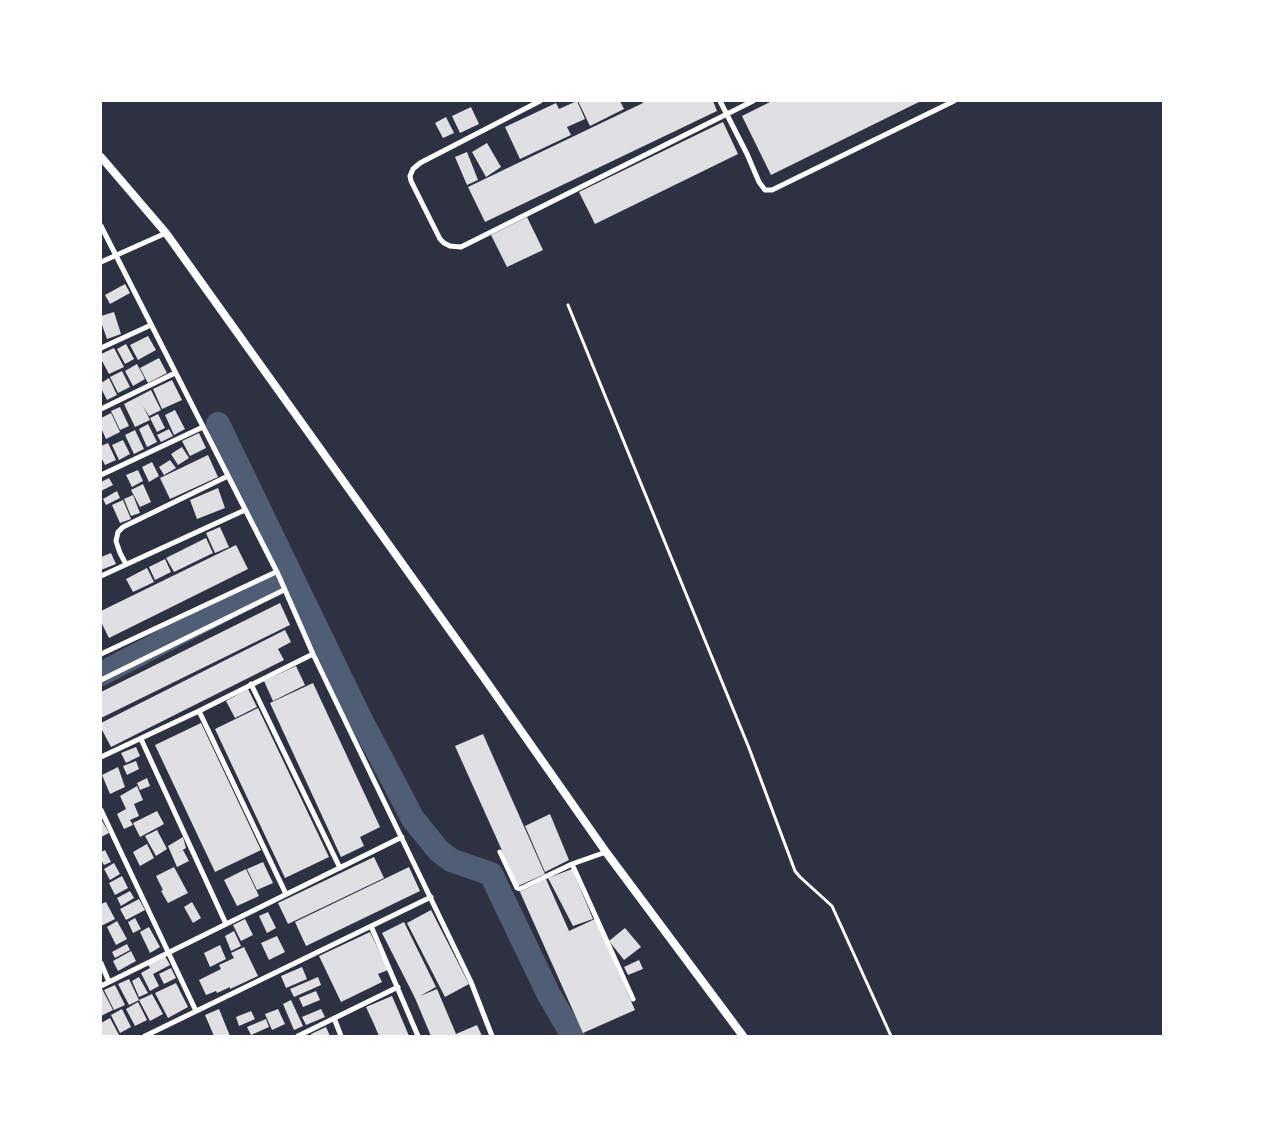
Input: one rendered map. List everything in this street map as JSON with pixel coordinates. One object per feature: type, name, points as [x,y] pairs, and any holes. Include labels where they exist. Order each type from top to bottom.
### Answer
[{"type":"street","points":[[540,101],[426,159],[413,169],[410,176],[411,181],[440,239],[450,246],[461,247],[753,101]]},
{"type":"street","points":[[720,101],[758,182],[765,190],[772,190],[954,101]]},
{"type":"street","points":[[101,157],[166,234],[484,678],[606,852],[743,1036]]},
{"type":"street","points":[[101,226],[120,253],[151,325],[277,573],[312,654],[471,982],[492,1036]]},
{"type":"street","points":[[101,262],[166,234]]},
{"type":"street","points":[[101,348],[151,325]]},
{"type":"street","points":[[101,409],[175,373]]},
{"type":"street","points":[[101,475],[203,427]]},
{"type":"street","points":[[126,564],[120,554],[116,541],[118,532],[123,527],[228,476]]},
{"type":"street","points":[[101,576],[245,510]]},
{"type":"street","points":[[102,653],[277,573]]},
{"type":"street","points":[[101,680],[283,588]]},
{"type":"street","points":[[101,757],[199,711],[312,654]]},
{"type":"street","points":[[251,684],[340,868]]},
{"type":"street","points":[[199,711],[286,894]]},
{"type":"street","points":[[140,739],[226,924]]},
{"type":"street","points":[[101,810],[196,1011]]},
{"type":"street","points":[[101,986],[402,837]]},
{"type":"street","points":[[500,852],[517,888],[520,889],[572,864],[606,852]]},
{"type":"street","points":[[572,864],[633,999]]},
{"type":"street","points":[[146,1036],[431,897]]},
{"type":"street","points":[[370,926],[418,1036]]},
{"type":"street","points":[[101,963],[109,982]]},
{"type":"street","points":[[298,1036],[398,987]]},
{"type":"street","points":[[334,1018],[341,1036]]},
{"type":"lane","points":[[568,305],[749,748],[795,871],[800,878],[832,906],[891,1036]]},
{"type":"building","points":[[577,101],[585,119],[567,127],[571,135],[520,159],[505,127],[556,103],[559,109]]},
{"type":"building","points":[[578,101],[620,101],[624,109],[590,126]]},
{"type":"building","points":[[642,101],[713,101],[717,111],[485,222],[468,187],[643,103]]},
{"type":"building","points":[[772,101],[921,101],[771,175],[742,116]]},
{"type":"building","points":[[471,107],[479,124],[460,133],[452,116]]},
{"type":"building","points":[[446,117],[454,133],[443,138],[435,123]]},
{"type":"building","points":[[723,122],[738,154],[595,224],[579,192]]},
{"type":"building","points":[[487,143],[501,167],[486,177],[472,152]]},
{"type":"building","points":[[467,152],[478,180],[467,185],[455,157]]},
{"type":"building","points":[[527,217],[543,250],[507,267],[491,235]]},
{"type":"building","points":[[125,284],[130,293],[110,304],[105,295]]},
{"type":"building","points":[[114,312],[121,334],[107,339],[101,322],[101,316]]},
{"type":"building","points":[[148,336],[156,350],[138,360],[130,345]]},
{"type":"building","points":[[126,344],[134,359],[125,364],[117,349]]},
{"type":"building","points":[[114,348],[124,367],[109,374],[101,359],[101,354]]},
{"type":"building","points":[[159,358],[167,373],[148,383],[140,368]]},
{"type":"building","points":[[137,364],[145,379],[133,386],[125,371]]},
{"type":"building","points":[[122,371],[130,387],[118,393],[110,377]]},
{"type":"building","points":[[109,378],[117,395],[107,400],[101,388],[101,383]]},
{"type":"building","points":[[172,380],[182,400],[162,409],[153,389]]},
{"type":"building","points":[[151,390],[161,410],[149,416],[143,406],[150,420],[135,427],[124,404]]},
{"type":"building","points":[[120,407],[129,426],[120,430],[111,411]]},
{"type":"building","points":[[175,410],[185,429],[174,435],[165,415]]},
{"type":"building","points":[[111,413],[120,432],[106,439],[101,428],[101,418]]},
{"type":"building","points":[[158,414],[165,428],[157,432],[150,418]]},
{"type":"building","points":[[148,424],[157,442],[147,447],[139,429]]},
{"type":"building","points":[[169,429],[173,436],[161,442],[157,435]]},
{"type":"building","points":[[135,430],[144,449],[134,454],[125,435]]},
{"type":"building","points":[[199,433],[206,448],[190,456],[182,441]]},
{"type":"building","points":[[123,440],[130,454],[119,460],[112,445]]},
{"type":"building","points":[[108,443],[116,460],[105,465],[101,457],[101,446]]},
{"type":"building","points":[[182,447],[189,458],[178,465],[171,454]]},
{"type":"building","points":[[208,455],[218,477],[170,499],[160,478]]},
{"type":"building","points":[[170,460],[176,468],[164,475],[159,467]]},
{"type":"building","points":[[152,462],[159,476],[149,482],[142,467]]},
{"type":"building","points":[[138,470],[143,481],[132,487],[126,475]]},
{"type":"building","points":[[109,478],[113,485],[101,491],[101,482]]},
{"type":"building","points":[[143,484],[151,502],[140,507],[131,490]]},
{"type":"building","points":[[218,488],[225,508],[197,519],[190,500]]},
{"type":"building","points":[[117,491],[120,498],[106,505],[103,499]]},
{"type":"building","points":[[133,495],[140,513],[131,516],[124,499]]},
{"type":"building","points":[[123,500],[131,519],[120,523],[112,505]]},
{"type":"building","points":[[220,527],[229,547],[215,553],[206,533]]},
{"type":"building","points":[[206,538],[213,553],[174,572],[166,558]]},
{"type":"building","points":[[236,545],[248,569],[109,638],[101,622],[101,611]]},
{"type":"building","points":[[111,553],[116,564],[101,570],[101,557]]},
{"type":"building","points":[[165,559],[171,572],[155,580],[149,567]]},
{"type":"building","points":[[147,568],[154,582],[133,592],[126,579]]},
{"type":"building","points":[[280,603],[290,625],[101,718],[101,692]]},
{"type":"building","points":[[285,630],[291,642],[278,649],[284,660],[111,747],[101,728],[101,723]]},
{"type":"building","points":[[296,666],[305,685],[273,701],[264,681]]},
{"type":"building","points":[[313,683],[380,827],[360,837],[364,846],[341,857],[270,703]]},
{"type":"building","points":[[248,689],[257,707],[235,718],[226,701]]},
{"type":"building","points":[[258,708],[329,857],[285,878],[215,729]]},
{"type":"building","points":[[201,723],[261,850],[215,872],[155,745]]},
{"type":"building","points":[[483,734],[545,874],[518,886],[455,746]]},
{"type":"building","points":[[136,747],[140,756],[126,763],[121,753]]},
{"type":"building","points":[[136,761],[139,769],[127,775],[123,766]]},
{"type":"building","points":[[118,767],[125,787],[110,794],[102,775]]},
{"type":"building","points":[[147,778],[150,786],[140,790],[137,783]]},
{"type":"building","points":[[137,786],[143,800],[134,804],[139,816],[130,820],[133,825],[124,829],[117,814],[126,809],[120,796]]},
{"type":"building","points":[[157,811],[164,824],[140,837],[133,823]]},
{"type":"building","points":[[550,814],[569,860],[545,872],[525,826]]},
{"type":"building","points":[[101,819],[109,833],[101,837]]},
{"type":"building","points":[[157,830],[167,849],[156,856],[145,836]]},
{"type":"building","points":[[183,837],[186,848],[174,855],[183,850],[189,861],[177,867],[168,846]]},
{"type":"building","points":[[147,844],[154,858],[140,866],[133,852]]},
{"type":"building","points":[[105,850],[111,862],[104,865],[101,860],[101,852]]},
{"type":"building","points":[[374,857],[384,878],[288,924],[278,903]]},
{"type":"building","points":[[263,862],[273,883],[257,890],[247,869]]},
{"type":"building","points":[[114,863],[120,874],[110,880],[104,869]]},
{"type":"building","points":[[174,867],[188,893],[168,903],[161,891],[163,890],[156,876]]},
{"type":"building","points":[[409,867],[420,891],[306,946],[295,922]]},
{"type":"building","points":[[246,869],[259,896],[237,906],[224,880]]},
{"type":"building","points":[[572,869],[593,919],[573,926],[548,878]]},
{"type":"building","points":[[122,876],[128,888],[115,895],[109,883]]},
{"type":"building","points":[[546,879],[569,931],[595,919],[635,1010],[583,1033],[520,892]]},
{"type":"building","points":[[130,891],[134,898],[121,906],[117,898]]},
{"type":"building","points":[[139,899],[145,910],[126,920],[120,909]]},
{"type":"building","points":[[106,902],[115,919],[101,926],[101,904]]},
{"type":"building","points":[[192,902],[201,918],[193,923],[184,907]]},
{"type":"building","points":[[431,910],[469,984],[445,997],[407,923]]},
{"type":"building","points":[[268,912],[276,928],[267,933],[259,916]]},
{"type":"building","points":[[135,918],[141,929],[133,933],[128,922]]},
{"type":"building","points":[[245,919],[253,935],[241,941],[233,925]]},
{"type":"building","points":[[117,921],[127,939],[116,945],[107,927]]},
{"type":"building","points":[[404,922],[436,987],[420,996],[437,989],[456,1034],[477,1025],[482,1036],[431,1036],[415,998],[382,933]]},
{"type":"building","points":[[149,927],[160,947],[150,953],[140,932]]},
{"type":"building","points":[[625,928],[641,947],[624,960],[609,941]]},
{"type":"building","points":[[234,931],[241,946],[231,951],[225,936]]},
{"type":"building","points":[[370,932],[388,970],[378,974],[382,982],[341,1002],[319,956]]},
{"type":"building","points":[[277,936],[285,952],[269,960],[261,943]]},
{"type":"building","points":[[127,944],[130,950],[115,958],[112,952]]},
{"type":"building","points":[[220,945],[226,959],[210,967],[204,953]]},
{"type":"building","points":[[244,947],[258,976],[230,989],[230,987],[217,993],[216,991],[206,995],[199,980],[221,969],[219,965],[234,958],[231,953]]},
{"type":"building","points":[[131,951],[136,961],[118,971],[113,961]]},
{"type":"building","points":[[165,956],[170,965],[153,974],[159,986],[150,991],[141,973],[150,968],[148,965]]},
{"type":"building","points":[[639,960],[643,969],[628,975],[624,967]]},
{"type":"building","points":[[302,967],[307,979],[286,988],[281,976]]},
{"type":"building","points":[[171,968],[176,978],[164,984],[159,974]]},
{"type":"building","points":[[139,977],[148,993],[139,997],[132,981]]},
{"type":"building","points":[[318,977],[321,985],[294,997],[290,989]]},
{"type":"building","points":[[129,979],[139,1000],[129,1005],[118,984]]},
{"type":"building","points":[[176,983],[188,1007],[168,1018],[155,993]]},
{"type":"building","points":[[115,985],[125,1005],[114,1010],[104,990]]},
{"type":"building","points":[[101,987],[113,1010],[101,1016]]},
{"type":"building","points":[[316,991],[320,1000],[303,1007],[299,998]]},
{"type":"building","points":[[152,994],[163,1014],[150,1021],[139,1000]]},
{"type":"building","points":[[392,996],[409,1036],[379,1036],[366,1007]]},
{"type":"building","points":[[291,1000],[303,1026],[294,1030],[283,1004]]},
{"type":"building","points":[[138,1002],[147,1020],[135,1026],[126,1009]]},
{"type":"building","points":[[122,1009],[131,1027],[120,1033],[111,1015]]},
{"type":"building","points":[[219,1009],[230,1036],[214,1036],[205,1015]]},
{"type":"building","points":[[278,1009],[285,1024],[272,1030],[265,1014]]},
{"type":"building","points":[[321,1009],[325,1017],[306,1025],[302,1017]]},
{"type":"building","points":[[251,1011],[255,1019],[239,1026],[236,1017]]},
{"type":"building","points":[[110,1018],[119,1035],[101,1036],[101,1023]]},
{"type":"building","points":[[266,1019],[269,1027],[251,1035],[247,1027]]},
{"type":"building","points":[[326,1027],[330,1036],[312,1036],[311,1034]]},
{"type":"waterway","points":[[218,424],[359,716],[413,819],[439,851],[451,860],[491,874],[549,995],[573,1036]]},
{"type":"waterway","points":[[101,674],[291,576]]}]
